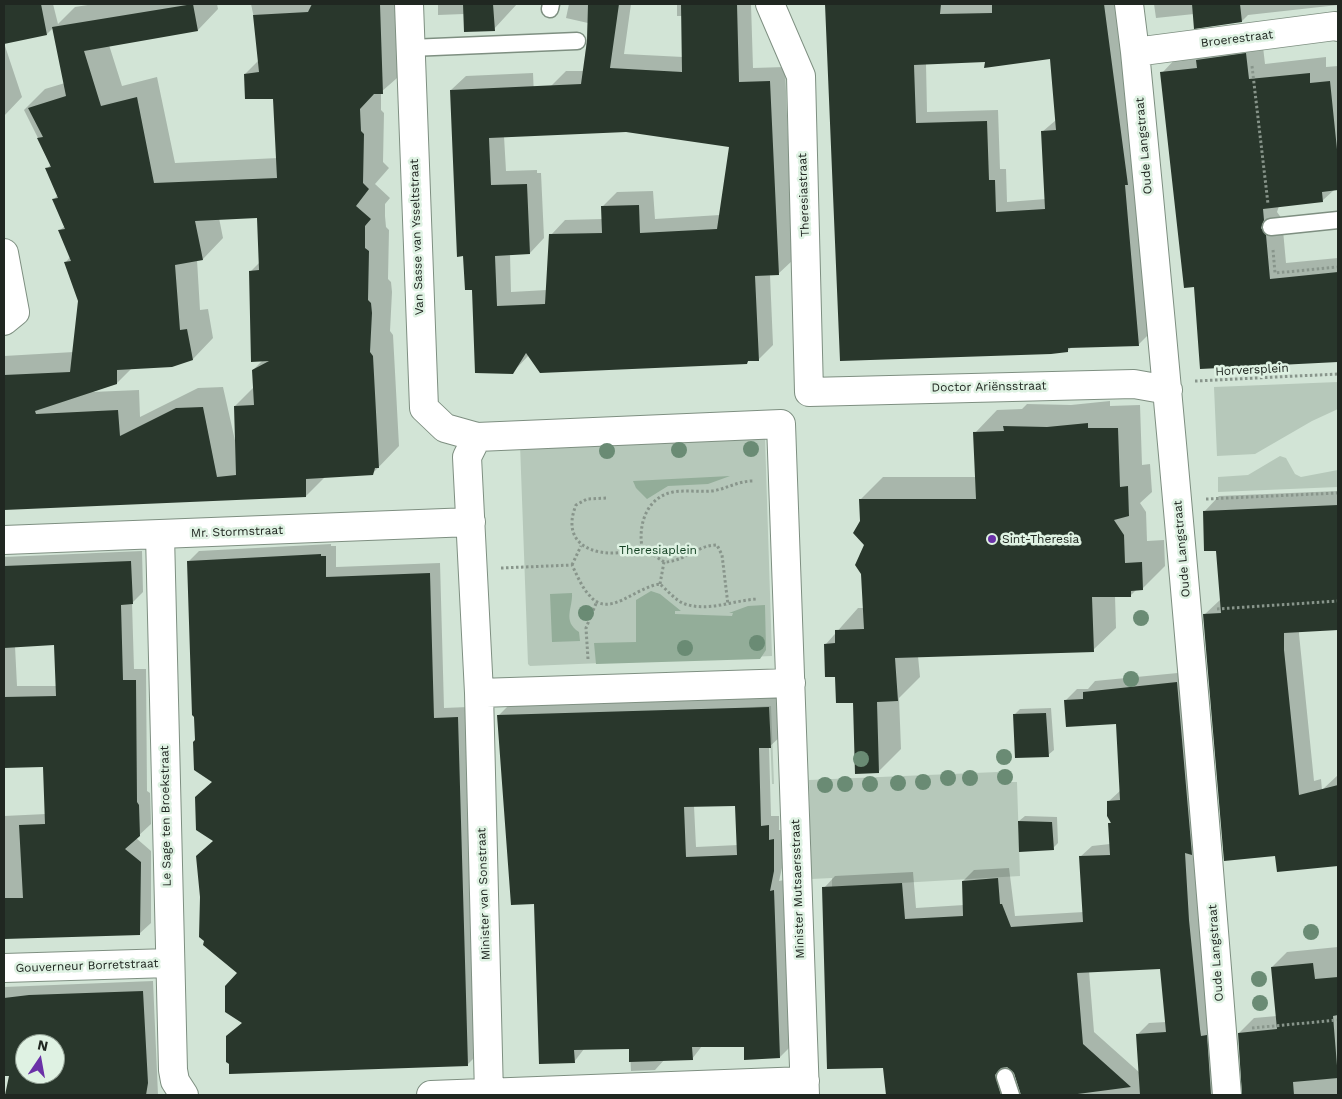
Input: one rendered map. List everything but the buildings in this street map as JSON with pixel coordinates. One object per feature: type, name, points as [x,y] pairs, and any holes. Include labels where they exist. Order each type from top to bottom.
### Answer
[{"type":"street","name":"Van Sasse van Ysseltstraat","points":[[409,4],[424,408],[445,428],[477,437]]},
{"type":"street","name":"Theresiastraat","points":[[770,4],[801,76],[809,392]]},
{"type":"street","name":"Oude Langstraat","points":[[1129,4],[1136,52],[1168,387],[1227,1095]]},
{"type":"street","name":"Broerestraat","points":[[1136,52],[1338,27]]},
{"type":"street","points":[[4,253],[15,312],[4,321]]},
{"type":"street","name":"Doctor Ariënsstraat","points":[[809,392],[1134,384],[1168,387]]},
{"type":"street","points":[[782,424],[477,437],[467,457],[479,693],[790,683],[782,424],[809,392]]},
{"type":"street","name":"Mr. Stormstraat","points":[[4,540],[471,522]]},
{"type":"street","name":"Le Sage ten Broekstraat","points":[[160,535],[173,1070],[175,1081],[184,1095]]},
{"type":"street","name":"Minister Mutsaersstraat","points":[[790,683],[805,1088]]},
{"type":"street","name":"Minister van Sonstraat","points":[[479,693],[489,1094]]},
{"type":"street","name":"Gouverneur Borretstraat","points":[[4,968],[170,963]]},
{"type":"street","points":[[431,1095],[805,1088]]},
{"type":"lane","points":[[410,48],[577,41]]},
{"type":"lane","points":[[1271,227],[1338,220]]},
{"type":"lane","points":[[1005,1077],[1011,1095]]},
{"type":"path","points":[[1249,37],[1275,273],[1338,267]]},
{"type":"path","name":"Horversplein","points":[[1168,387],[1338,374]]},
{"type":"path","points":[[728,605],[722,555],[717,544],[710,545],[675,562],[664,562],[652,556],[642,547],[641,524],[647,510],[656,499],[670,493],[711,491],[735,482],[783,481]]},
{"type":"path","points":[[1178,500],[1338,494]]},
{"type":"path","points":[[606,498],[587,499],[576,505],[571,523],[574,537],[581,546],[592,550],[611,552],[634,551],[642,547]]},
{"type":"path","points":[[572,565],[581,546]]},
{"type":"path","points":[[660,584],[664,562]]},
{"type":"path","points":[[572,565],[590,597],[605,606],[613,605],[647,586],[660,584],[684,604],[728,605],[741,600],[788,598]]},
{"type":"path","points":[[473,568],[572,565]]},
{"type":"path","points":[[1187,611],[1338,600]]},
{"type":"path","points":[[590,690],[586,628],[596,601]]},
{"type":"path","points":[[1222,1031],[1338,1020]]},
{"type":"green space","points":[[1338,382],[1338,409],[1312,421],[1255,454],[1217,456],[1214,387]]},
{"type":"green space","name":"Theresiaplein","points":[[765,438],[772,656],[530,666],[528,664],[520,444]]},
{"type":"green space","points":[[1280,456],[1286,458],[1295,474],[1301,477],[1338,470],[1338,487],[1218,492],[1218,477],[1248,475]]},
{"type":"green space","points":[[730,476],[708,484],[668,486],[647,499],[636,488],[633,481]]},
{"type":"green space","points":[[651,591],[660,594],[681,611],[675,611],[675,614],[732,616],[733,613],[729,613],[748,606],[765,605],[766,650],[760,659],[596,664],[594,643],[636,642],[636,600]]},
{"type":"green space","points":[[572,593],[570,619],[574,628],[579,632],[580,641],[552,642],[550,594]]},
{"type":"green space","points":[[771,706],[774,784],[772,784],[769,708],[753,707]]},
{"type":"green space","points":[[998,772],[999,782],[1017,782],[1020,876],[832,887],[832,878],[811,879],[809,780]]},
{"type":"place","name":"Sint-Theresia","points":[[992,539]]}]
